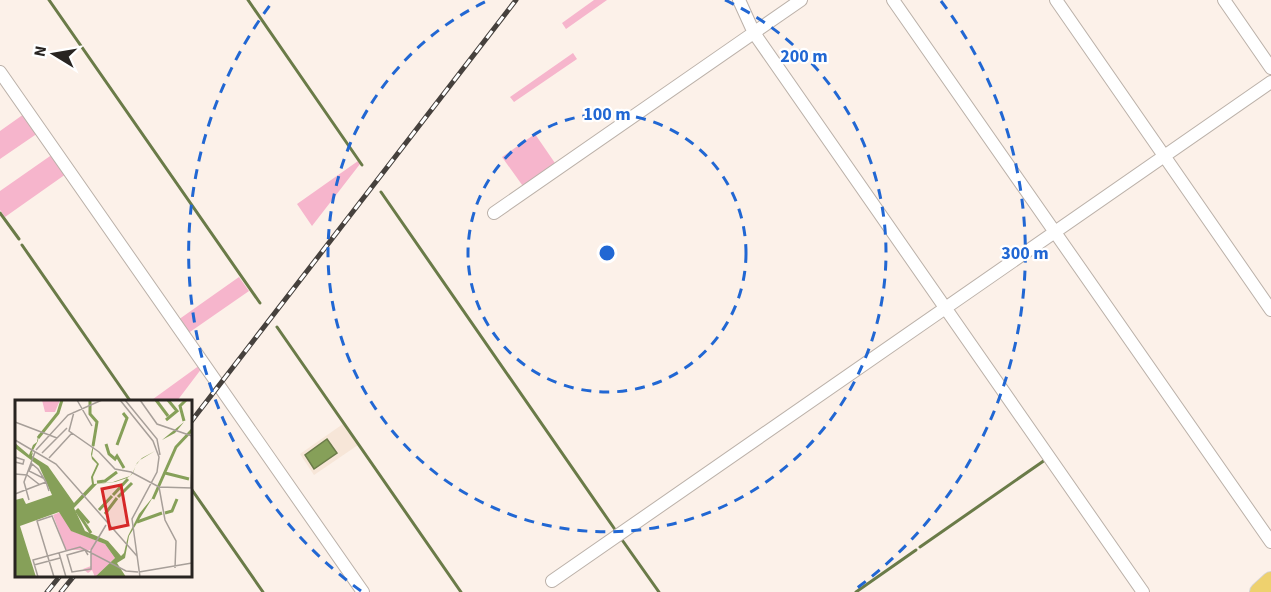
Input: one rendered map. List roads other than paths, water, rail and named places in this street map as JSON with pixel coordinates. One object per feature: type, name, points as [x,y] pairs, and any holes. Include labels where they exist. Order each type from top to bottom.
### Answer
[{"type":"highway","points":[[1259,592],[1271,581]]},
{"type":"street","points":[[738,0],[754,33],[1143,592]]},
{"type":"street","points":[[494,213],[801,0]]},
{"type":"street","points":[[893,0],[1271,542]]},
{"type":"street","points":[[1056,0],[1271,310]]},
{"type":"street","points":[[1224,0],[1271,68]]},
{"type":"street","points":[[0,72],[363,592]]},
{"type":"street","points":[[552,581],[1271,82]]},
{"type":"waterway","points":[[49,0],[260,303]]},
{"type":"waterway","points":[[248,0],[362,165]]},
{"type":"waterway","points":[[381,192],[616,531]]},
{"type":"waterway","points":[[0,213],[19,239]]},
{"type":"waterway","points":[[22,245],[130,400]]},
{"type":"waterway","points":[[277,327],[461,592]]},
{"type":"waterway","points":[[920,547],[1045,460]]},
{"type":"waterway","points":[[192,490],[263,592]]},
{"type":"waterway","points":[[620,537],[659,592]]},
{"type":"waterway","points":[[856,592],[916,550]]},
{"type":"railway","points":[[192,420],[516,0]]},
{"type":"railway","points":[[47,592],[59,577]]},
{"type":"railway","points":[[61,592],[73,577]]}]
